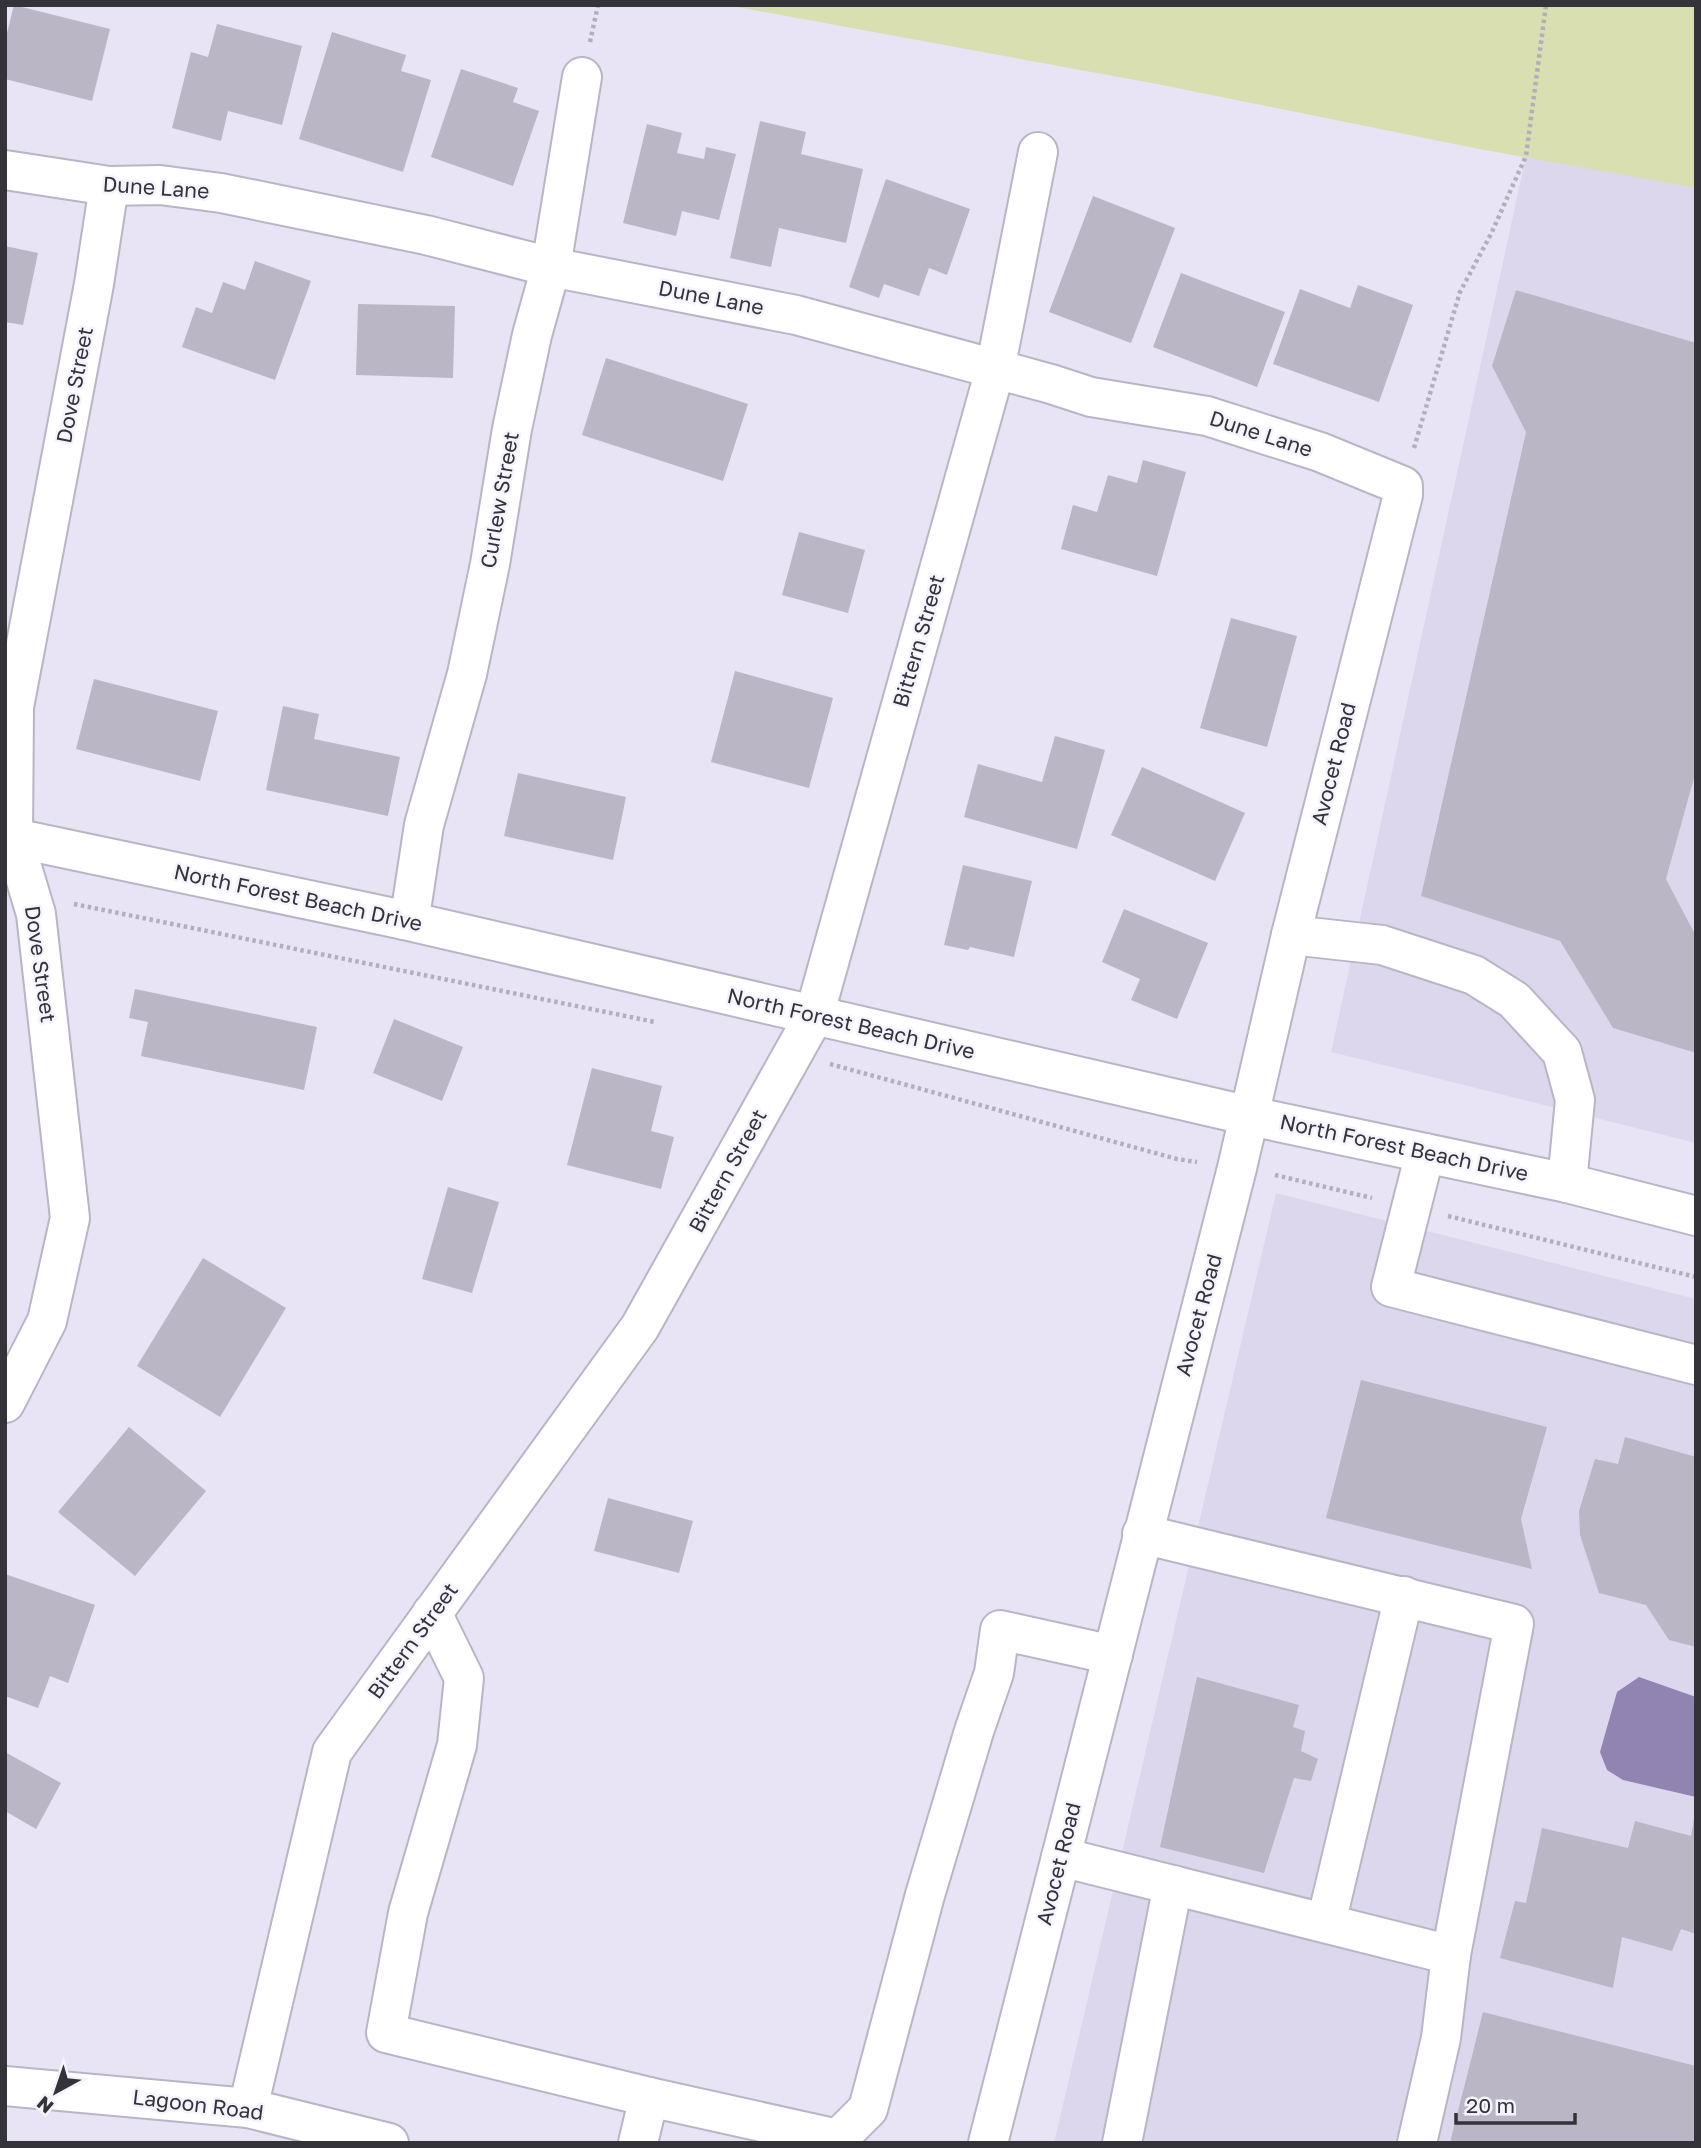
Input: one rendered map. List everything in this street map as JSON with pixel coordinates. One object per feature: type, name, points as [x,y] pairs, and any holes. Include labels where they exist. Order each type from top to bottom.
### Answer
[{"type":"street","name":"Curlew Street","points":[[404,920],[411,911],[424,825],[467,674],[490,564],[514,418],[532,335],[551,267],[582,77]]},
{"type":"street","name":"Bittern Street","points":[[248,2108],[332,1752],[640,1327],[814,1016],[995,370],[1038,152]]},
{"type":"street","name":"Dune Lane","points":[[5,170],[108,186],[160,185],[221,193],[426,235],[551,267],[796,315],[1091,397],[1208,415],[1320,452],[1403,486]]},
{"type":"street","name":"Dove Street","points":[[5,1403],[47,1321],[70,1218],[36,914],[9,837],[13,707],[94,284],[108,186]]},
{"type":"street","name":"Avocet Road","points":[[988,2143],[1237,1168],[1291,935],[1403,495],[1403,486]]},
{"type":"street","name":"North Forest Beach Drive","points":[[9,837],[404,920],[1250,1116],[1567,1183],[1696,1216]]},
{"type":"street","points":[[1291,935],[1382,945],[1474,975],[1514,1000],[1562,1052],[1575,1100],[1567,1183]]},
{"type":"street","points":[[1425,1153],[1391,1287],[1696,1365]]},
{"type":"street","points":[[1142,1534],[1514,1624],[1451,1955],[1441,2038],[1417,2143]]},
{"type":"street","points":[[1326,1923],[1404,1596]]},
{"type":"street","points":[[432,1614],[464,1678],[457,1745],[408,1913],[386,2033],[649,2097],[838,2139],[868,2109],[925,1895],[974,1731],[995,1673],[1000,1630],[1113,1655]]},
{"type":"street","points":[[1061,1857],[1451,1955]]},
{"type":"street","points":[[1122,2143],[1173,1885]]},
{"type":"street","name":"Lagoon Road","points":[[5,2086],[248,2108],[284,2130],[388,2143]]},
{"type":"street","points":[[638,2143],[649,2097]]},
{"type":"path","points":[[1403,486],[1460,292],[1491,234],[1526,156],[1546,5]]},
{"type":"path","points":[[30,895],[668,1025]]},
{"type":"path","points":[[793,1054],[1177,1159],[1269,1173],[1696,1277]]},
{"type":"shaded area","points":[[1526,156],[1696,188],[1696,343],[1516,290],[1526,432],[1421,896],[1560,941],[1613,1028],[1696,1053],[1696,1143],[1331,1052]]},
{"type":"shaded area","points":[[1696,771],[1696,936],[1666,879]]},
{"type":"shaded area","points":[[1276,1193],[1696,1299],[1696,2143],[1054,2143]]},
{"type":"shaded area","points":[[1639,1677],[1696,1697],[1696,1797],[1623,1780],[1607,1770],[1600,1752],[1617,1692]]},
{"type":"green space","points":[[726,5],[1696,5],[1696,188],[1479,149],[1157,84]]},
{"type":"building","points":[[14,5],[110,29],[92,101],[5,79],[5,41]]},
{"type":"building","points":[[217,24],[302,46],[282,125],[228,111],[221,141],[172,128],[191,52],[208,57]]},
{"type":"building","points":[[332,32],[406,55],[401,71],[431,80],[403,172],[299,139]]},
{"type":"building","points":[[461,69],[518,88],[513,102],[539,111],[513,186],[431,157]]},
{"type":"building","points":[[760,121],[806,132],[801,154],[863,169],[846,243],[779,228],[771,267],[730,258]]},
{"type":"building","points":[[647,124],[682,133],[677,153],[704,159],[706,147],[736,154],[719,220],[682,211],[676,236],[623,223]]},
{"type":"building","points":[[886,179],[970,209],[947,275],[929,268],[919,296],[884,284],[879,298],[849,287]]},
{"type":"building","points":[[1093,196],[1175,228],[1131,343],[1049,312]]},
{"type":"building","points":[[5,246],[38,253],[23,325],[5,322]]},
{"type":"building","points":[[255,261],[311,281],[275,380],[182,347],[196,307],[212,313],[223,282],[245,290]]},
{"type":"building","points":[[1181,273],[1285,312],[1257,387],[1153,347]]},
{"type":"building","points":[[1358,285],[1413,305],[1379,402],[1273,364],[1300,289],[1350,308]]},
{"type":"building","points":[[1516,290],[1696,343],[1696,771],[1666,879],[1696,936],[1696,1053],[1613,1028],[1560,941],[1421,896],[1526,432],[1492,366]]},
{"type":"building","points":[[358,304],[455,306],[453,378],[356,375]]},
{"type":"building","points":[[606,358],[748,404],[723,481],[582,435]]},
{"type":"building","points":[[1143,460],[1186,472],[1157,576],[1061,549],[1073,505],[1097,512],[1108,475],[1137,483]]},
{"type":"building","points":[[799,532],[865,550],[848,613],[782,595]]},
{"type":"building","points":[[1231,618],[1297,636],[1267,747],[1200,728]]},
{"type":"building","points":[[735,671],[833,698],[809,788],[711,762]]},
{"type":"building","points":[[94,679],[218,711],[200,781],[76,749]]},
{"type":"building","points":[[283,706],[319,714],[314,739],[400,757],[388,816],[266,790]]},
{"type":"building","points":[[1055,736],[1105,750],[1077,849],[964,817],[978,764],[1042,782]]},
{"type":"building","points":[[1142,767],[1245,813],[1215,881],[1111,835]]},
{"type":"building","points":[[518,773],[626,797],[613,860],[504,836]]},
{"type":"building","points":[[963,865],[1032,881],[1014,957],[970,947],[968,950],[944,945]]},
{"type":"building","points":[[1124,909],[1208,943],[1177,1019],[1131,1000],[1140,979],[1102,962]]},
{"type":"building","points":[[135,989],[317,1027],[304,1090],[141,1056],[148,1022],[129,1018]]},
{"type":"building","points":[[394,1019],[463,1047],[442,1101],[373,1073]]},
{"type":"building","points":[[592,1068],[662,1086],[651,1131],[674,1137],[661,1189],[567,1165]]},
{"type":"building","points":[[448,1187],[499,1202],[472,1293],[422,1279]]},
{"type":"building","points":[[203,1258],[286,1308],[220,1417],[137,1366]]},
{"type":"building","points":[[1361,1380],[1547,1427],[1521,1519],[1532,1569],[1326,1518]]},
{"type":"building","points":[[129,1427],[206,1491],[135,1576],[58,1512]]},
{"type":"building","points":[[1625,1437],[1696,1457],[1696,1647],[1669,1640],[1646,1605],[1599,1593],[1580,1535],[1579,1511],[1595,1459],[1618,1464]]},
{"type":"building","points":[[608,1498],[693,1521],[679,1573],[594,1551]]},
{"type":"building","points":[[5,1574],[95,1605],[68,1683],[50,1676],[38,1708],[5,1696]]},
{"type":"building","points":[[1197,1677],[1299,1705],[1293,1727],[1305,1731],[1301,1751],[1318,1759],[1311,1781],[1294,1778],[1264,1873],[1160,1847]]},
{"type":"building","points":[[5,1752],[61,1783],[36,1829],[5,1811]]},
{"type":"building","points":[[1694,1819],[1696,1934],[1681,1929],[1672,1951],[1622,1937],[1613,1988],[1500,1958],[1515,1901],[1526,1903],[1542,1828],[1628,1848],[1635,1821],[1691,1836]]},
{"type":"building","points":[[1483,2012],[1696,2066],[1696,2143],[1450,2143]]}]
